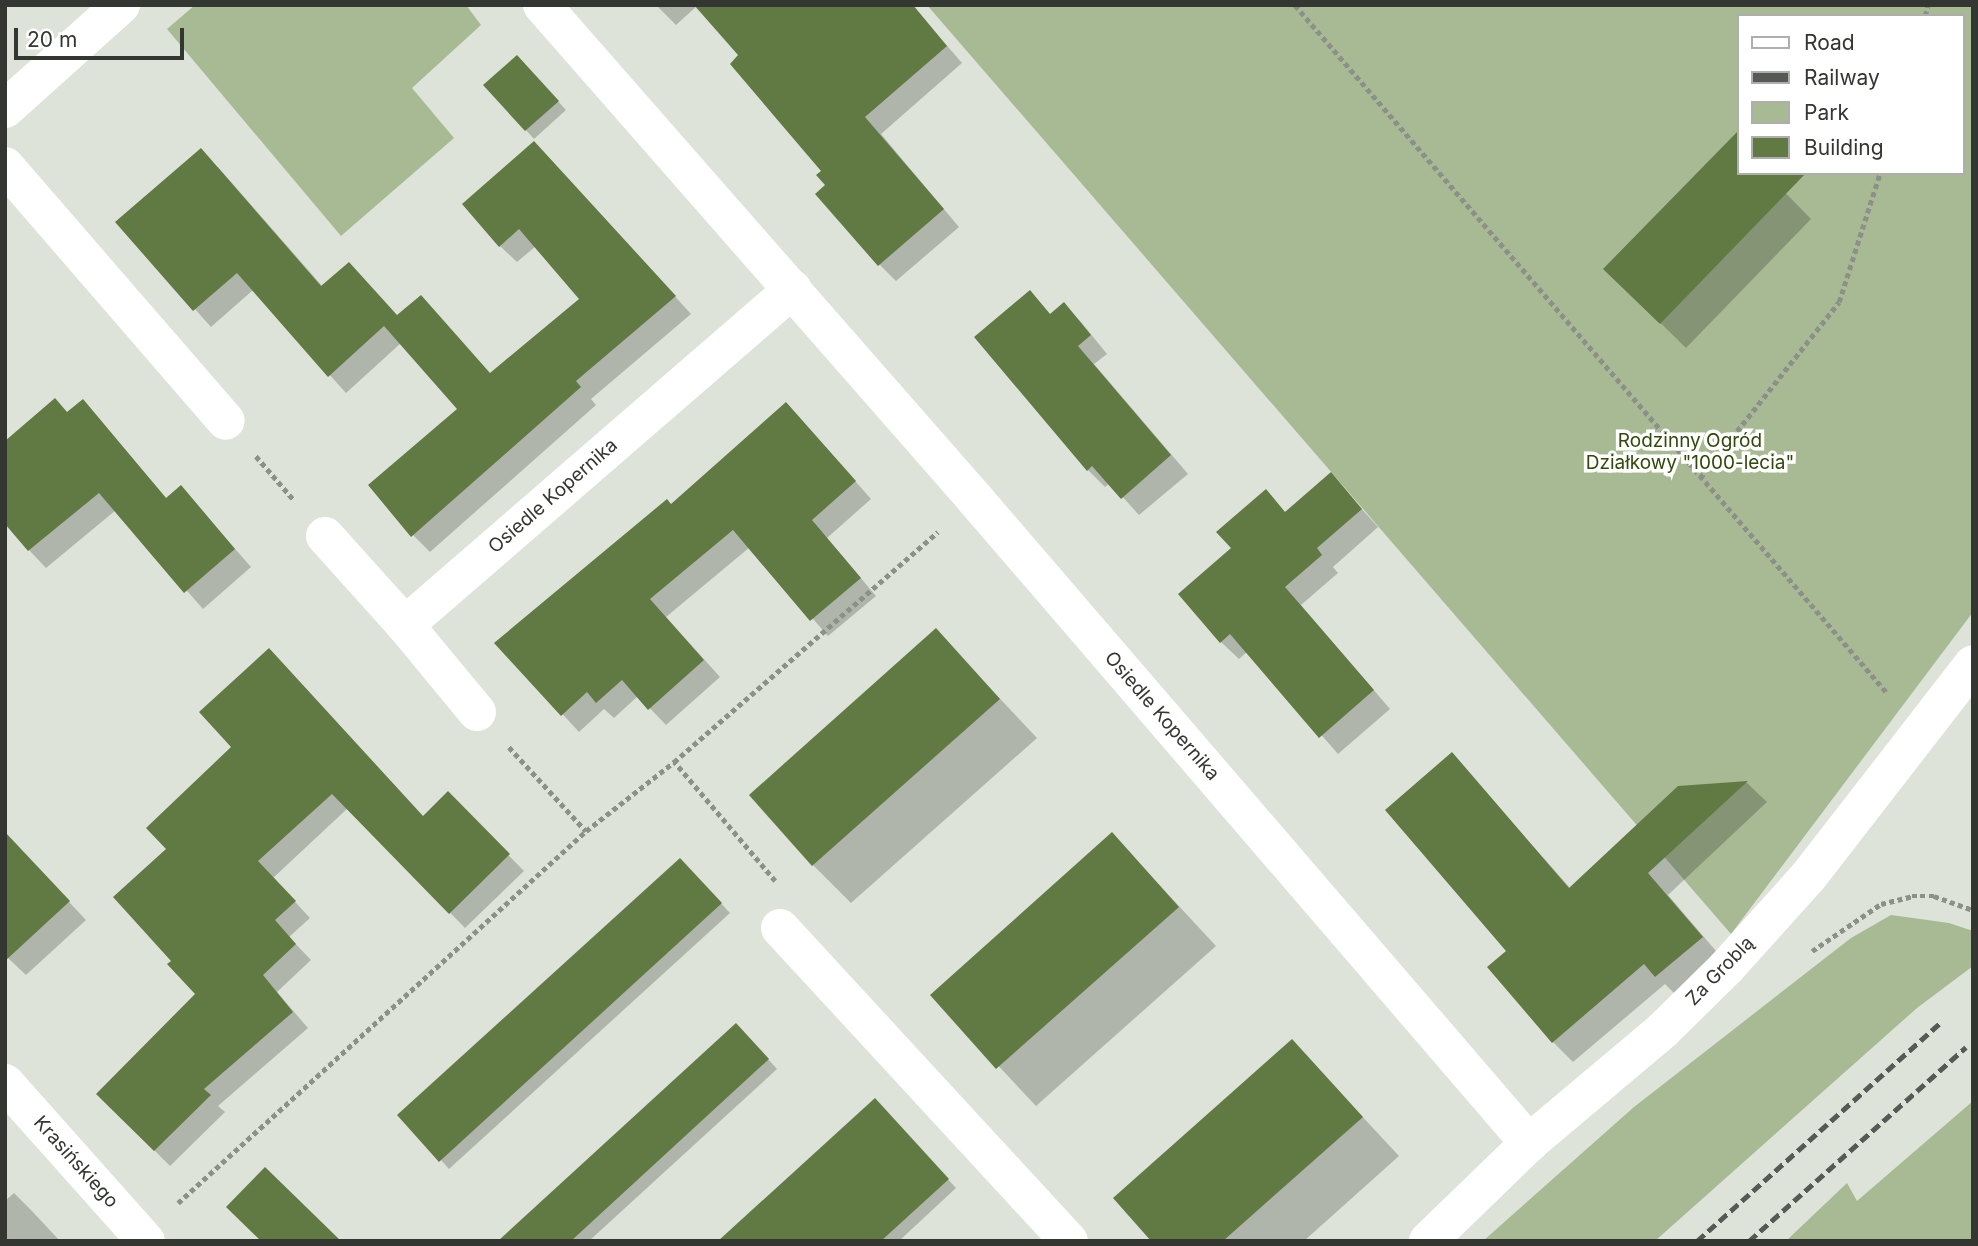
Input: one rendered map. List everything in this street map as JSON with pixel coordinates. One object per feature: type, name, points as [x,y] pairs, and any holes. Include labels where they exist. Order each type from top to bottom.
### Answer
[{"type":"street","points":[[5,109],[121,5]]},
{"type":"street","name":"Osiedle Kopernika","points":[[542,5],[793,289],[1530,1143]]},
{"type":"street","points":[[5,166],[226,421]]},
{"type":"street","name":"Osiedle Kopernika","points":[[405,625],[793,289]]},
{"type":"street","points":[[325,536],[405,625],[477,712]]},
{"type":"street","name":"Za Groblą","points":[[1428,1241],[1530,1143],[1664,1030],[1726,968],[1808,877],[1973,664]]},
{"type":"street","points":[[780,928],[1069,1241]]},
{"type":"street","name":"Krasińskiego","points":[[5,1083],[144,1238]]},
{"type":"path","points":[[1295,5],[1700,478],[1921,729]]},
{"type":"path","points":[[1700,478],[1839,303],[1879,175]]},
{"type":"path","points":[[226,421],[325,536]]},
{"type":"path","points":[[144,1238],[586,831],[674,762],[975,499]]},
{"type":"path","points":[[477,712],[586,831]]},
{"type":"path","points":[[674,762],[779,885],[780,928]]},
{"type":"path","points":[[1804,957],[1881,904],[1912,896],[1934,897],[1973,910]]},
{"type":"green space","points":[[195,5],[466,5],[481,25],[412,88],[454,138],[341,236],[167,29]]},
{"type":"green space","name":"Rodzinny Ogród Działkowy \"1000-lecia\"","points":[[927,5],[1973,5],[1973,612],[1731,934]]},
{"type":"green space","points":[[1891,915],[1949,923],[1973,931],[1973,966],[1917,1008],[1655,1241],[1483,1241],[1634,1107],[1851,938]]},
{"type":"green space","points":[[1973,1101],[1973,1241],[1786,1241],[1847,1183],[1857,1201]]},
{"type":"building","points":[[694,5],[913,5],[947,46],[865,117],[944,209],[878,266],[815,194],[825,185],[816,175],[821,171],[730,64],[738,55]]},
{"type":"building","points":[[517,55],[559,101],[525,131],[483,85]]},
{"type":"building","points":[[1736,133],[1736,175],[1804,175],[1660,324],[1603,269]]},
{"type":"building","points":[[534,141],[676,296],[576,381],[581,387],[411,537],[368,485],[457,409],[384,326],[328,377],[237,273],[193,311],[115,222],[201,148],[321,286],[349,262],[397,315],[421,295],[490,373],[579,299],[519,229],[499,247],[462,204]]},
{"type":"building","points":[[1030,290],[1050,314],[1064,302],[1091,335],[1078,346],[1171,455],[1121,499],[1092,466],[1087,471],[974,337]]},
{"type":"building","points":[[55,398],[67,412],[83,399],[166,498],[181,485],[235,549],[184,593],[99,493],[28,551],[5,524],[5,441]]},
{"type":"building","points":[[786,402],[856,481],[812,520],[861,578],[810,621],[733,530],[650,599],[704,660],[648,710],[622,680],[596,703],[587,692],[561,716],[494,643],[667,499],[671,504]]},
{"type":"building","points":[[1331,472],[1362,509],[1317,548],[1322,555],[1285,587],[1374,690],[1319,738],[1230,634],[1220,643],[1178,594],[1231,548],[1216,532],[1266,489],[1285,512]]},
{"type":"building","points":[[936,628],[1000,699],[812,866],[749,795]]},
{"type":"building","points":[[269,648],[423,816],[448,791],[510,854],[449,914],[332,794],[258,861],[296,901],[275,920],[296,944],[263,975],[293,1012],[204,1089],[211,1095],[154,1151],[96,1094],[195,994],[167,964],[171,961],[113,897],[166,849],[146,828],[231,747],[199,712]]},
{"type":"building","points":[[1452,752],[1569,888],[1678,786],[1748,781],[1648,873],[1703,937],[1655,977],[1644,964],[1552,1043],[1487,967],[1506,951],[1385,810]]},
{"type":"building","points":[[5,832],[70,901],[5,961]]},
{"type":"building","points":[[1112,832],[1179,907],[996,1069],[930,995]]},
{"type":"building","points":[[680,858],[722,903],[439,1162],[397,1115]]},
{"type":"building","points":[[736,1023],[769,1059],[571,1241],[498,1241]]},
{"type":"building","points":[[1292,1039],[1363,1117],[1223,1241],[1151,1241],[1113,1198]]},
{"type":"building","points":[[875,1098],[949,1179],[881,1241],[718,1241]]},
{"type":"building","points":[[265,1167],[341,1241],[261,1241],[226,1207]]},
{"type":"railway","points":[[1697,1241],[1942,1021]]},
{"type":"railway","points":[[1749,1241],[1966,1047]]}]
